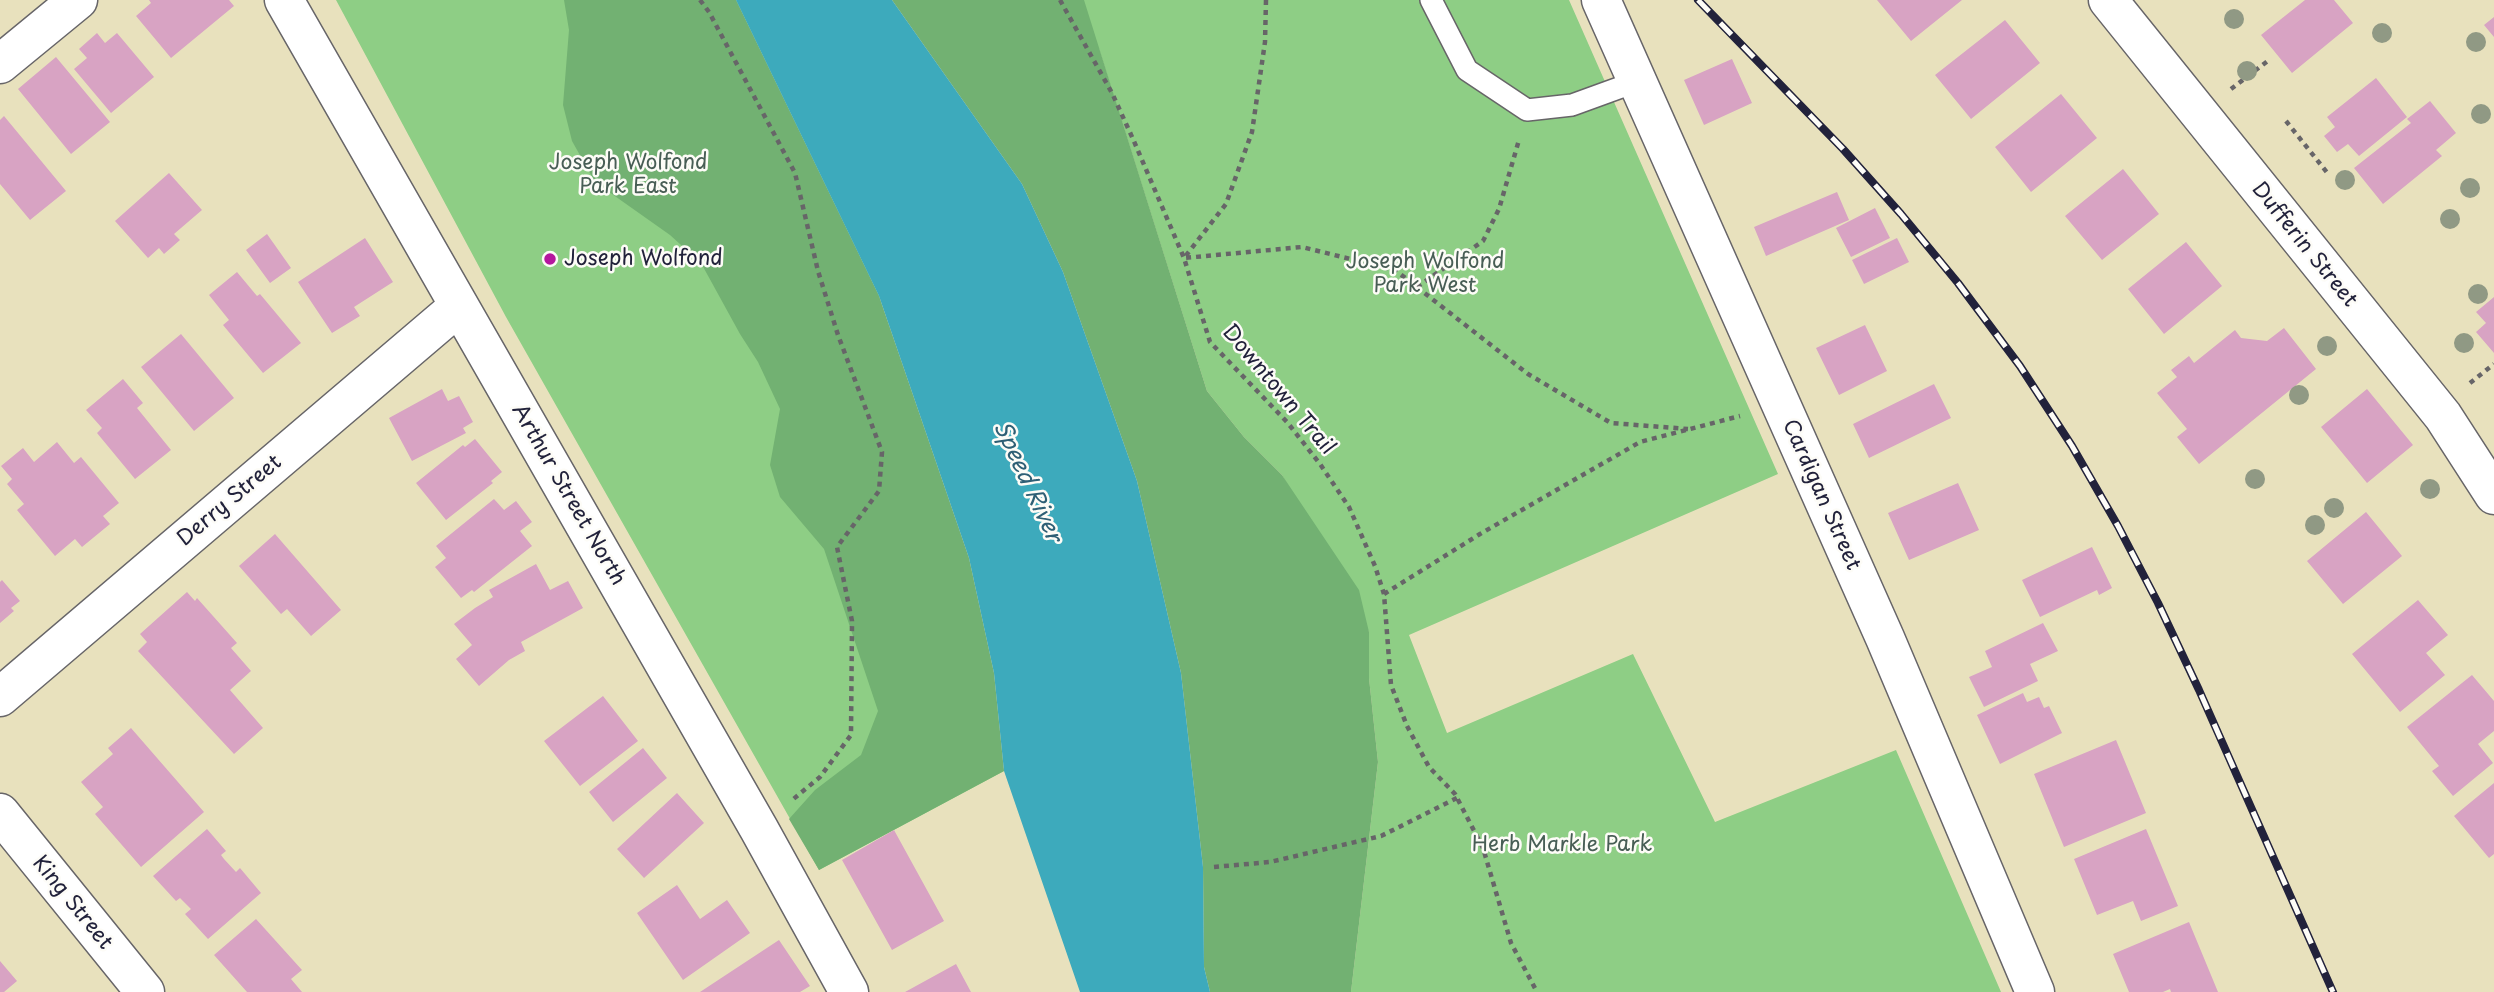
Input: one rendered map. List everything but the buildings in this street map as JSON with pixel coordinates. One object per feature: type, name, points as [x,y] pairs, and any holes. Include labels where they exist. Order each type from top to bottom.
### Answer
[{"type":"street","points":[[0,64],[78,0]]},
{"type":"street","name":"Arthur Street North","points":[[284,0],[759,829],[849,992]]},
{"type":"street","name":"Cardigan Street","points":[[1601,0],[1885,638],[2035,992]]},
{"type":"street","name":"Dufferin Street","points":[[2108,0],[2443,416],[2494,495]]},
{"type":"street","name":"Derry Street","points":[[0,697],[459,306]]},
{"type":"street","name":"King Street","points":[[0,813],[145,992]]},
{"type":"lane","points":[[1431,0],[1467,70],[1527,110],[1572,105],[1638,81]]},
{"type":"path","points":[[700,0],[709,12],[795,173],[818,271],[838,335],[881,452],[878,491],[837,547],[852,621],[851,735],[820,777],[759,829]]},
{"type":"path","name":"Downtown Trail","points":[[1060,0],[1112,93],[1184,258],[1210,342],[1287,422],[1349,507],[1375,566],[1384,594],[1391,685],[1407,726],[1429,766],[1457,798],[1483,848],[1511,943],[1536,992]]},
{"type":"path","points":[[1184,258],[1226,204],[1252,132],[1265,42],[1266,0]]},
{"type":"path","points":[[2223,95],[2269,60]]},
{"type":"path","points":[[1417,287],[1483,241],[1499,209],[1527,110]]},
{"type":"path","points":[[2286,121],[2329,175]]},
{"type":"path","points":[[1184,258],[1302,247],[1395,270],[1528,374],[1611,423],[1688,429]]},
{"type":"path","points":[[2461,390],[2494,364]]},
{"type":"path","points":[[1384,594],[1480,534],[1640,442],[1781,406]]},
{"type":"path","points":[[1214,867],[1270,862],[1381,836],[1457,798]]},
{"type":"green space","name":"Joseph Wolfond Park East","points":[[336,0],[736,0],[879,296],[1004,771],[819,870],[506,317]]},
{"type":"green space","points":[[564,0],[736,0],[879,296],[969,558],[994,673],[1004,771],[819,870],[789,819],[815,790],[861,755],[878,711],[824,549],[780,497],[770,465],[780,409],[758,362],[701,263],[670,235],[595,182],[572,141],[563,105],[569,30]]},
{"type":"green space","points":[[892,0],[1084,0],[1207,391],[1244,437],[1282,475],[1359,590],[1369,632],[1369,678],[1378,762],[1351,992],[1210,992],[1204,967],[1203,867],[1181,673],[1137,481],[1063,272],[1022,184]]},
{"type":"green space","name":"Joseph Wolfond Park West","points":[[1059,0],[1569,0],[1778,474],[1409,635],[1447,733],[1633,654],[1715,822],[1896,750],[2001,992],[1351,992],[1378,762],[1369,678],[1369,632],[1282,475],[1244,437],[1207,391],[1099,49]]},
{"type":"water","name":"Speed River","points":[[736,0],[892,0],[1022,184],[1063,272],[1137,481],[1181,673],[1203,867],[1204,967],[1210,992],[1080,992],[1004,771],[994,673],[969,558],[879,296]]},
{"type":"railway","points":[[1698,0],[1843,149],[1901,214],[1958,283],[2020,366],[2072,446],[2158,603],[2333,992]]},
{"type":"place","name":"Joseph Wolfond","points":[[550,259]]},
{"type":"park label","name":"Herb Markle Park","points":[[1562,845]]}]
